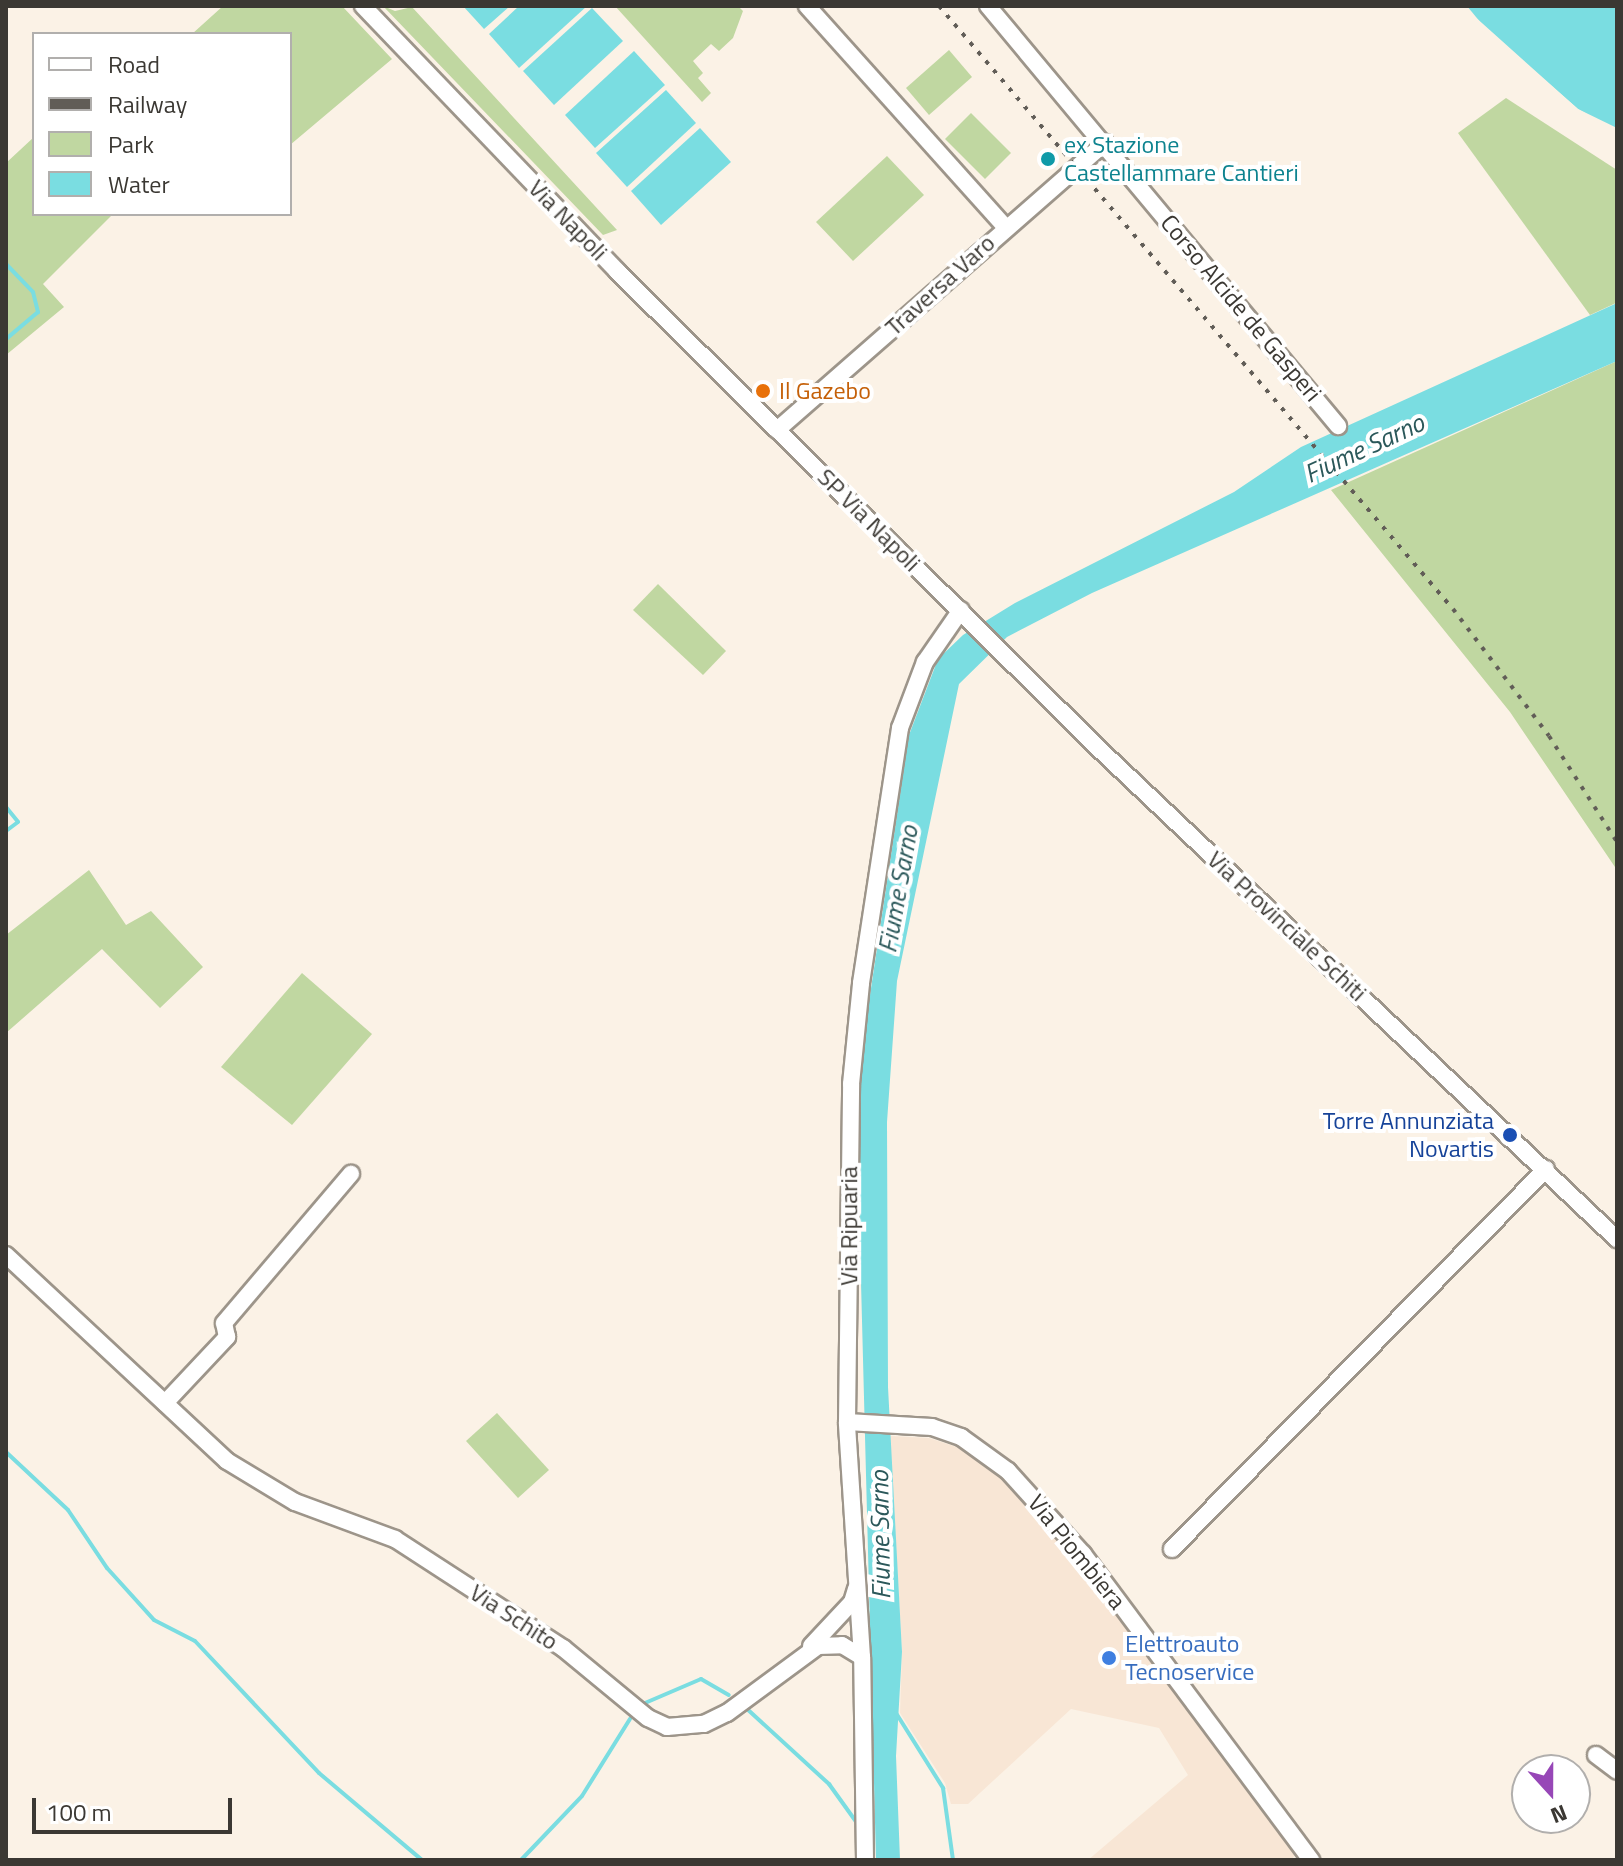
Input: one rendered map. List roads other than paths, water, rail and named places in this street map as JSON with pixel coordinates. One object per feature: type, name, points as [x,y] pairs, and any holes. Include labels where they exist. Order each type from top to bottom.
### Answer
[{"type":"street","name":"Via Napoli","points":[[363,6],[777,430]]},
{"type":"street","points":[[807,6],[1005,227]]},
{"type":"street","name":"Corso Alcide de Gasperi","points":[[988,6],[1338,426]]},
{"type":"street","name":"Traversa Varo","points":[[777,430],[1005,227],[1105,143]]},
{"type":"street","name":"SP Via Napoli","points":[[777,430],[961,610]]},
{"type":"street","name":"Via Provinciale Schiti","points":[[961,610],[1007,652],[1097,747],[1617,1239]]},
{"type":"street","name":"Via Ripuaria","points":[[865,1860],[862,1657],[847,1422],[848,1120],[861,983],[900,728],[925,662],[961,610]]},
{"type":"street","points":[[1172,1549],[1546,1169]]},
{"type":"street","points":[[165,1403],[227,1337],[224,1323],[351,1174]]},
{"type":"street","name":"Via Schito","points":[[6,1255],[227,1461],[295,1502],[395,1539],[563,1648],[648,1718],[667,1727],[704,1724],[727,1713],[805,1653],[833,1643],[862,1657]]},
{"type":"street","name":"Via Piombiera","points":[[847,1422],[932,1427],[961,1437],[1008,1471],[1047,1512],[1311,1860]]},
{"type":"street","points":[[805,1653],[852,1602],[857,1584]]},
{"type":"street","points":[[1596,1755],[1617,1771]]},
{"type":"water","points":[[463,6],[510,6],[484,29]]},
{"type":"water","points":[[519,6],[587,6],[519,68],[489,34]]},
{"type":"water","points":[[1467,6],[1617,6],[1617,128],[1578,109],[1485,28]]},
{"type":"water","points":[[592,8],[623,41],[554,105],[523,71]]},
{"type":"water","points":[[634,51],[665,85],[595,148],[565,115]]},
{"type":"water","points":[[666,90],[696,123],[627,187],[596,153]]},
{"type":"water","points":[[700,128],[731,162],[661,225],[631,191]]},
{"type":"water","name":"Fiume Sarno","points":[[1617,303],[1617,361],[1092,593],[1007,637],[959,684],[897,981],[887,1122],[888,1387],[902,1652],[896,1756],[900,1860],[876,1860],[857,1128],[867,1015],[909,735],[938,659],[963,635],[1015,603],[1234,492],[1301,447]]},
{"type":"waterway","points":[[6,264],[33,292],[38,312],[6,339]]},
{"type":"waterway","points":[[6,807],[18,822],[6,831]]},
{"type":"waterway","points":[[6,1452],[68,1510],[107,1568],[154,1620],[195,1641],[319,1773],[422,1860]]},
{"type":"waterway","points":[[645,1703],[701,1679],[729,1695]]},
{"type":"waterway","points":[[746,1708],[829,1784],[857,1823]]},
{"type":"waterway","points":[[896,1713],[943,1788],[953,1860]]},
{"type":"waterway","points":[[521,1860],[582,1796],[630,1719]]},
{"type":"railway","points":[[939,6],[1453,609],[1549,736],[1617,842]]},
{"type":"place","name":"ex Stazione Castellammare Cantieri","points":[[1048,159]]},
{"type":"place","name":"Il Gazebo","points":[[763,391]]},
{"type":"place","name":"Torre Annunziata Novartis","points":[[1510,1135]]},
{"type":"place","name":"Elettroauto Tecnoservice","points":[[1109,1658]]}]
